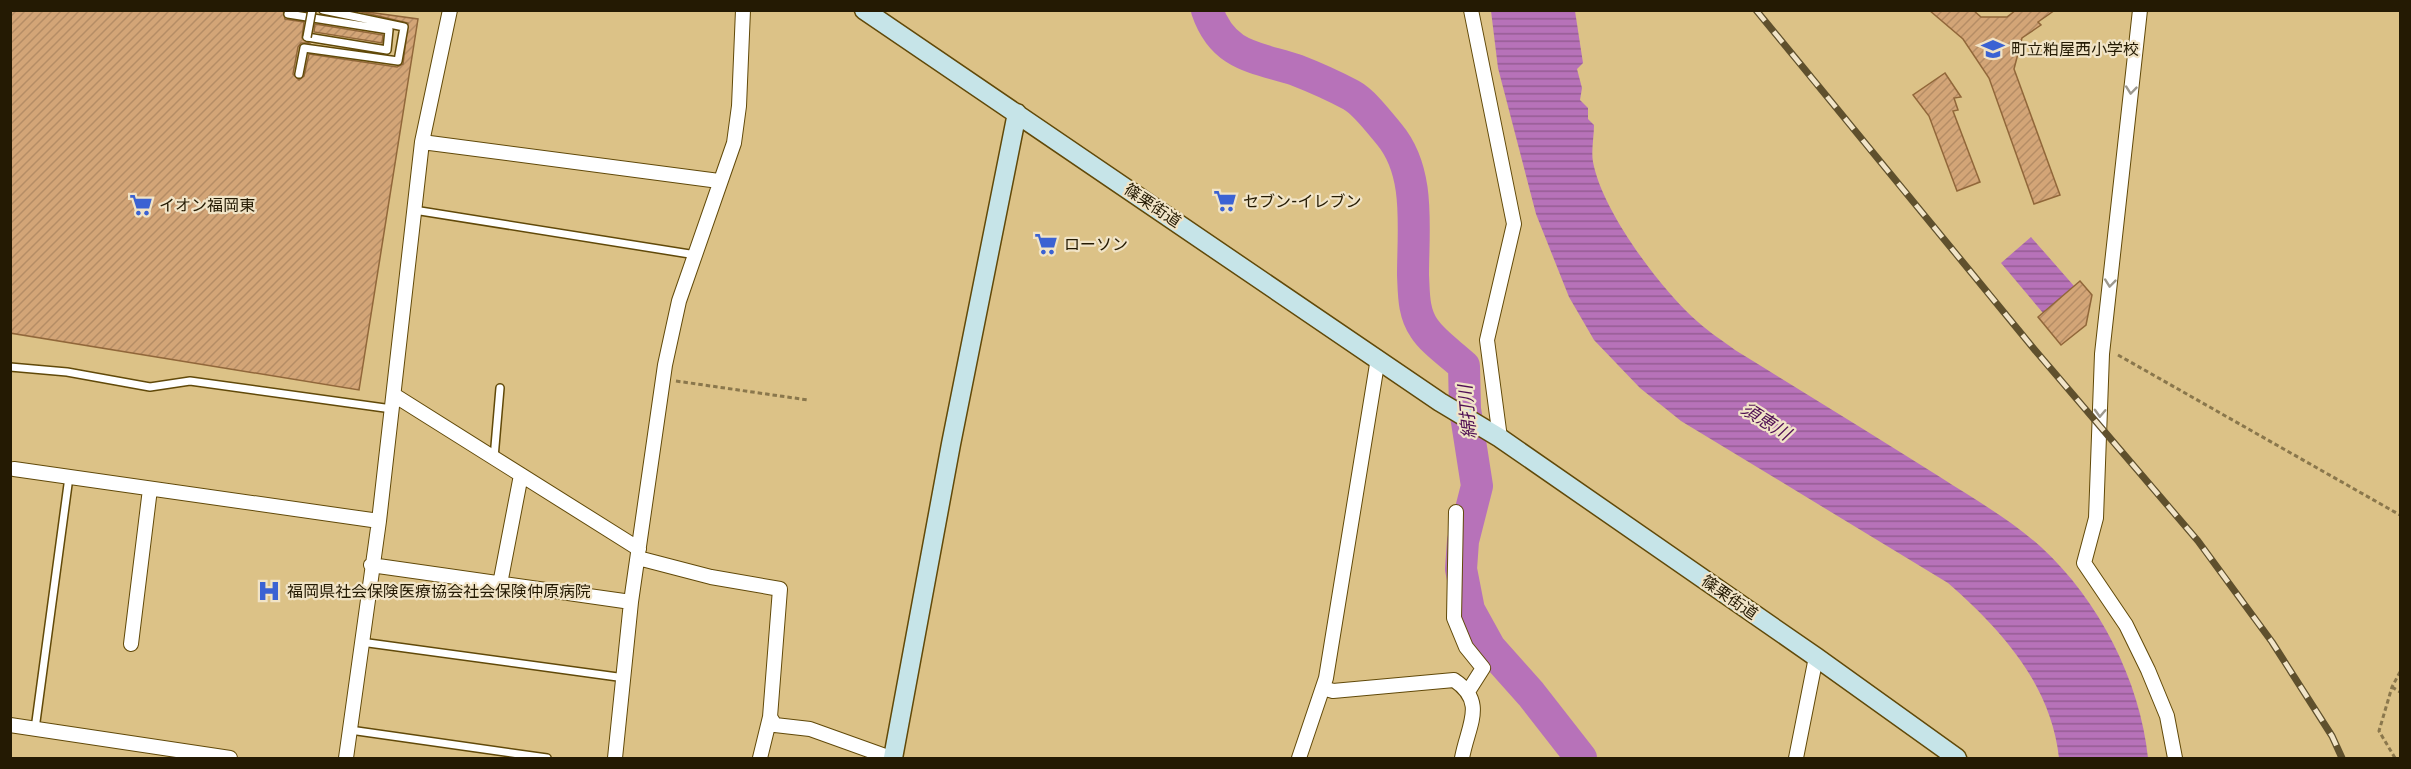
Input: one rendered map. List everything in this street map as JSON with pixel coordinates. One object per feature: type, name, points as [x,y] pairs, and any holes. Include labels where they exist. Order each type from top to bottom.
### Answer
[{"type":"main road","name":"篠栗街道","points":[[864,10],[1440,402],[1500,438],[1816,657],[1957,759]]},
{"type":"main road","points":[[892,759],[951,444],[1017,113]]},
{"type":"street","points":[[346,759],[371,565],[379,521],[422,142],[450,10]]},
{"type":"street","points":[[615,759],[631,602],[663,379],[679,301],[734,142],[739,106],[743,10]]},
{"type":"street","points":[[1471,10],[1514,224],[1487,340],[1500,438]]},
{"type":"street","points":[[2140,10],[2102,354],[2096,518],[2084,563],[2126,625],[2148,670],[2167,716],[2175,759]]},
{"type":"street","points":[[422,142],[719,182]]},
{"type":"street","points":[[1299,759],[1323,688],[1339,611],[1378,358]]},
{"type":"street","points":[[393,402],[494,458],[638,553],[711,577],[780,589],[770,717],[760,759]]},
{"type":"street","points":[[12,469],[379,521]]},
{"type":"street","points":[[500,584],[521,475]]},
{"type":"street","points":[[131,644],[150,489]]},
{"type":"street","points":[[1456,512],[1454,618],[1466,646],[1483,668],[1469,690]]},
{"type":"street","points":[[371,565],[631,602]]},
{"type":"street","points":[[1796,759],[1816,657]]},
{"type":"street","points":[[1323,688],[1333,691],[1454,680],[1469,690],[1475,704],[1462,759]]},
{"type":"street","points":[[770,717],[775,724],[810,729],[892,759]]},
{"type":"street","points":[[10,725],[230,759]]},
{"type":"lane","points":[[289,10],[288,14],[389,30],[387,50],[307,37],[312,10]]},
{"type":"lane","points":[[299,74],[304,48],[398,61],[404,27],[323,10]]},
{"type":"lane","points":[[414,210],[696,255]]},
{"type":"lane","points":[[10,367],[67,372],[150,387],[190,381],[393,402]]},
{"type":"lane","points":[[494,458],[500,388]]},
{"type":"lane","points":[[35,729],[69,477]]},
{"type":"lane","points":[[361,642],[625,678]]},
{"type":"lane","points":[[350,730],[547,759]]},
{"type":"path","points":[[2102,354],[2122,356],[2400,515]]},
{"type":"path","points":[[663,379],[808,400]]},
{"type":"path","points":[[2395,759],[2379,731],[2392,687],[2400,672]]},
{"type":"path","points":[[2392,687],[2400,692]]},
{"type":"water","name":"須恵川","points":[[1491,11],[1575,11],[1583,63],[1577,69],[1582,88],[1580,100],[1588,108],[1588,119],[1594,125],[1593,162],[1599,182],[1620,226],[1651,270],[1683,308],[1711,333],[1979,502],[2041,547],[2081,592],[2113,644],[2136,700],[2148,758],[2059,758],[2046,706],[2035,683],[2005,640],[1948,583],[1681,421],[1640,388],[1594,340],[1569,297],[1536,214],[1498,68]]},
{"type":"water","points":[[2031,237],[2074,286],[2043,313],[2001,263]]},
{"type":"building","points":[[10,10],[283,10],[285,19],[304,22],[302,38],[309,43],[301,43],[298,47],[293,74],[299,80],[304,76],[309,54],[397,67],[403,64],[408,23],[353,10],[418,19],[359,390],[10,333]]},
{"type":"building","points":[[1929,10],[1973,10],[1981,17],[2007,17],[2016,10],[2055,10],[2038,22],[2041,25],[2022,38],[2014,69],[2060,195],[2034,204],[1989,78],[1963,39]]},
{"type":"building","points":[[315,24],[383,35],[382,43],[314,32]]},
{"type":"building","points":[[1945,73],[1961,97],[1954,98],[1958,110],[1953,111],[1980,182],[1957,191],[1929,116],[1913,95]]},
{"type":"building","points":[[2080,281],[2092,295],[2086,325],[2061,345],[2038,317]]},
{"type":"waterway","name":"綿打川","points":[[1207,10],[1222,37],[1242,53],[1296,70],[1356,98],[1376,118],[1399,149],[1411,183],[1414,220],[1413,275],[1418,316],[1432,338],[1464,366],[1465,409],[1477,486],[1463,541],[1461,569],[1469,610],[1490,648],[1531,694],[1581,758]]},
{"type":"railway","points":[[1756,10],[2034,349],[2198,541],[2272,642],[2332,736],[2342,758]]},
{"type":"place","name":"町立粕屋西小学校","points":[[1993,49]]},
{"type":"place","name":"セブン-イレブン","points":[[1225,201]]},
{"type":"place","name":"イオン福岡東","points":[[141,205]]},
{"type":"place","name":"ローソン","points":[[1046,244]]},
{"type":"place","name":"福岡県社会保険医療協会社会保険仲原病院","points":[[269,591]]}]
